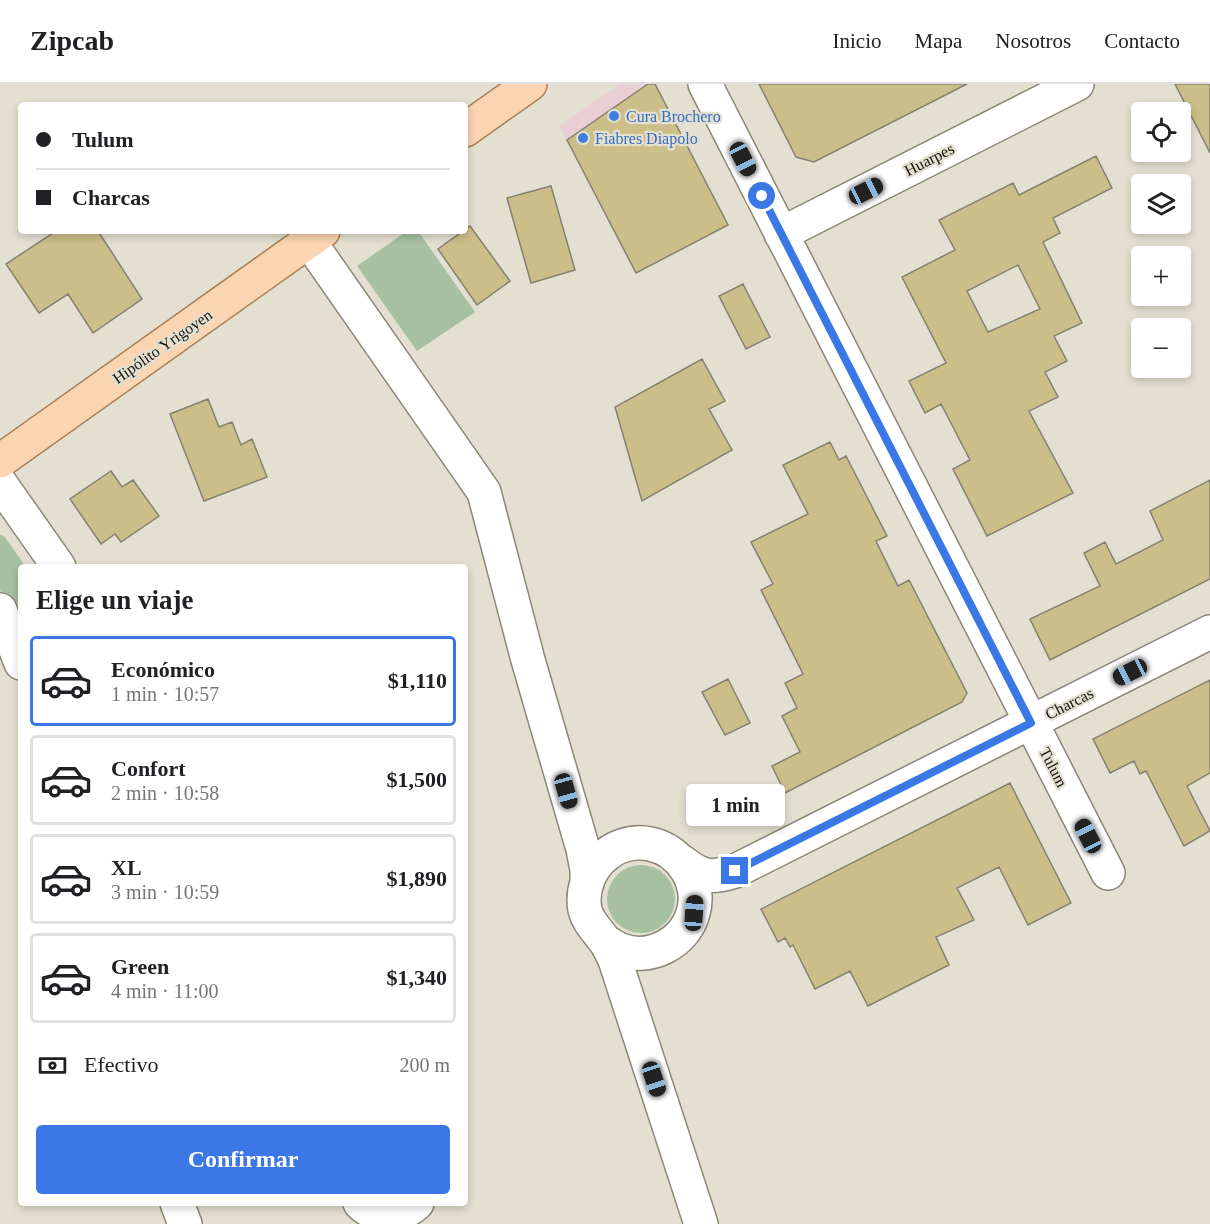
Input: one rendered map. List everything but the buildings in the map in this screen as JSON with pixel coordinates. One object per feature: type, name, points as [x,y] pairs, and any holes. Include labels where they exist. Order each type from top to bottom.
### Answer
[{"type":"main road","points":[[468,127],[513,89]]},
{"type":"main road","name":"Hipólito Yrigoyen","points":[[0,461],[316,236]]},
{"type":"street","name":"Tulum","points":[[705,84],[1108,873]]},
{"type":"street","name":"Huarpes","points":[[781,234],[1077,84]]},
{"type":"street","points":[[316,236],[484,492],[528,660],[579,834],[586,861],[587,883]]},
{"type":"street","points":[[0,483],[57,564]]},
{"type":"street","points":[[0,610],[18,655]]},
{"type":"street","name":"Charcas","points":[[726,874],[1210,632]]},
{"type":"street","points":[[579,834],[594,848],[602,850],[614,849],[631,843],[650,843],[667,850],[693,871],[703,875],[726,874]]},
{"type":"street","points":[[614,849],[599,860],[589,874],[584,893],[585,911],[615,960],[701,1224]]},
{"type":"street","points":[[681,861],[691,877],[695,894],[694,913]]},
{"type":"street","points":[[605,941],[621,950],[644,953],[657,951],[673,943],[686,929],[704,891],[726,874]]},
{"type":"street","points":[[626,996],[630,974],[644,953]]},
{"type":"street","points":[[178,1206],[185,1224]]},
{"type":"street","points":[[363,1206],[380,1215],[408,1213]]},
{"type":"shaded area","points":[[620,84],[655,84],[667,106],[574,155],[559,126]]},
{"type":"green space","points":[[403,234],[420,234],[475,312],[417,351],[357,266]]},
{"type":"green space","points":[[0,535],[4,536],[24,564],[18,564],[18,635],[0,590]]},
{"type":"green space","points":[[648,865],[660,871],[669,880],[675,892],[673,912],[665,923],[648,933],[634,933],[617,923],[609,912],[607,892],[617,875],[628,867]]},
{"type":"place","name":"Cura Brochero","points":[[614,116]]},
{"type":"place","name":"Fiabres Diapolo","points":[[583,138]]},
{"type":"route","points":[[735,871],[1031,723],[762,196]]}]
